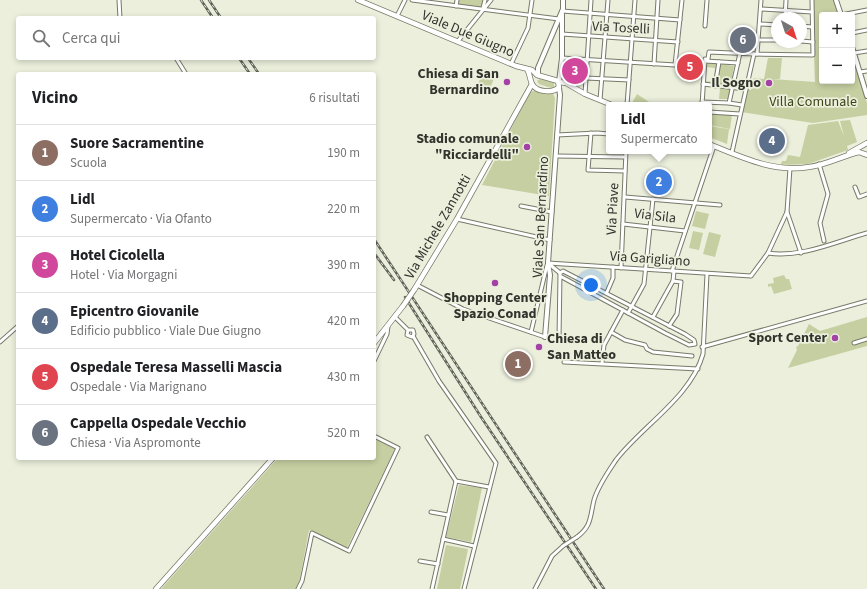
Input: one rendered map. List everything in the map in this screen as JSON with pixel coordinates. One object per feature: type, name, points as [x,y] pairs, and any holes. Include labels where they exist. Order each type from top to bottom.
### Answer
[{"type":"main road","name":"Viale Due Giugno","points":[[358,0],[511,64],[532,70],[537,75],[558,86]]},
{"type":"main road","points":[[527,69],[532,82],[537,88],[546,91],[566,83],[571,87],[606,102]]},
{"type":"main road","points":[[532,82],[537,75]]},
{"type":"main road","name":"Via Michele Zannotti","points":[[376,341],[403,306],[457,219],[528,92],[532,82]]},
{"type":"main road","points":[[528,92],[537,88]]},
{"type":"main road","points":[[867,142],[864,149],[867,155]]},
{"type":"main road","points":[[838,158],[867,142]]},
{"type":"main road","points":[[712,145],[779,168],[810,167],[859,152],[867,155]]},
{"type":"main road","points":[[156,589],[271,460]]},
{"type":"street","points":[[118,0],[120,16]]},
{"type":"street","points":[[396,17],[405,0]]},
{"type":"street","points":[[412,0],[559,19]]},
{"type":"street","points":[[456,6],[457,0]]},
{"type":"street","points":[[483,9],[485,0]]},
{"type":"street","points":[[458,41],[491,0]]},
{"type":"street","points":[[511,64],[528,28],[532,0]]},
{"type":"street","points":[[558,86],[562,58],[563,0]]},
{"type":"street","points":[[586,94],[591,0]]},
{"type":"street","points":[[600,100],[608,0]]},
{"type":"street","points":[[627,102],[634,0]]},
{"type":"street","points":[[654,64],[658,0]]},
{"type":"street","points":[[562,58],[676,64],[682,0]]},
{"type":"street","points":[[705,26],[707,0]]},
{"type":"street","points":[[732,152],[745,90],[759,40],[761,0]]},
{"type":"street","points":[[786,0],[786,10]]},
{"type":"street","points":[[702,102],[705,59],[708,59],[709,52],[813,54],[812,0]]},
{"type":"street","points":[[836,0],[840,12]]},
{"type":"street","points":[[761,8],[812,12]]},
{"type":"street","points":[[855,12],[867,10]]},
{"type":"street","points":[[562,11],[680,20]]},
{"type":"street","points":[[537,75],[538,68],[562,11]]},
{"type":"street","points":[[760,24],[771,25]]},
{"type":"street","points":[[807,27],[812,27]]},
{"type":"street","points":[[855,32],[867,30]]},
{"type":"street","name":"Via Toselli","points":[[562,34],[588,37],[678,42]]},
{"type":"street","points":[[759,40],[771,40]]},
{"type":"street","points":[[807,42],[813,42]]},
{"type":"street","points":[[855,53],[867,51]]},
{"type":"street","points":[[729,103],[740,53]]},
{"type":"street","points":[[855,56],[867,96]]},
{"type":"street","points":[[177,60],[185,72]]},
{"type":"street","points":[[705,61],[738,63]]},
{"type":"street","points":[[715,86],[719,62]]},
{"type":"street","points":[[860,72],[867,71]]},
{"type":"street","points":[[586,78],[629,80]]},
{"type":"street","points":[[703,84],[745,90]]},
{"type":"street","name":"Viale San Bernardino","points":[[545,337],[550,275],[548,263],[556,156],[559,99],[558,86]]},
{"type":"street","points":[[712,104],[729,103],[742,105]]},
{"type":"street","points":[[712,112],[740,114]]},
{"type":"street","points":[[591,133],[588,170],[625,171]]},
{"type":"street","points":[[557,135],[606,134]]},
{"type":"street","name":"Via Piave","points":[[621,268],[626,154]]},
{"type":"street","points":[[653,317],[673,281],[673,271],[709,154]]},
{"type":"street","points":[[556,156],[625,157]]},
{"type":"street","points":[[818,164],[828,194],[820,223],[824,241]]},
{"type":"street","points":[[790,168],[787,212],[768,253],[785,255],[801,253],[867,233]]},
{"type":"street","points":[[855,187],[859,197],[867,194]]},
{"type":"street","points":[[625,197],[720,205]]},
{"type":"street","points":[[628,312],[644,284],[653,200]]},
{"type":"street","points":[[521,206],[552,212]]},
{"type":"street","points":[[787,212],[801,253]]},
{"type":"street","points":[[457,219],[550,240]]},
{"type":"street","name":"Via Sila","points":[[623,224],[685,231]]},
{"type":"street","name":"Via Garigliano","points":[[548,263],[751,276],[768,253]]},
{"type":"street","points":[[531,332],[548,263],[560,274],[623,310],[689,345],[695,344],[702,347],[867,301]]},
{"type":"street","points":[[607,292],[613,278],[613,267]]},
{"type":"street","points":[[560,274],[563,271],[607,292],[694,340],[695,344]]},
{"type":"street","points":[[559,340],[560,274]]},
{"type":"street","points":[[535,589],[552,556],[585,530],[590,522],[594,500],[601,484],[617,459],[672,402],[698,368],[703,354],[702,347],[707,274]]},
{"type":"street","points":[[669,326],[677,314],[681,282],[673,281]]},
{"type":"street","points":[[415,287],[463,309],[545,337]]},
{"type":"street","points":[[602,363],[604,345],[623,310]]},
{"type":"street","points":[[394,317],[408,330],[413,330],[413,336],[439,381],[496,463],[464,589]]},
{"type":"street","points":[[376,357],[387,334],[388,326]]},
{"type":"street","points":[[0,342],[16,328]]},
{"type":"street","points":[[408,330],[407,336],[413,336]]},
{"type":"street","points":[[611,332],[625,340],[645,345],[647,349],[653,352],[692,356]]},
{"type":"street","points":[[854,343],[867,339]]},
{"type":"street","points":[[564,362],[698,368]]},
{"type":"street","points":[[298,589],[302,581],[312,533],[349,551],[398,448],[376,437]]},
{"type":"street","points":[[427,437],[456,481],[489,487]]},
{"type":"street","points":[[432,589],[456,481]]},
{"type":"street","points":[[431,512],[448,515]]},
{"type":"street","points":[[443,539],[474,546]]},
{"type":"street","points":[[420,561],[438,564]]},
{"type":"green space","points":[[458,0],[483,0],[482,8],[457,5]]},
{"type":"green space","name":"Villa Comunale","points":[[812,0],[835,0],[838,12],[819,12],[819,84],[855,84],[855,65],[867,103],[867,115],[813,123],[741,112],[746,89],[751,90],[754,78],[764,79],[768,58],[782,58],[780,79],[772,79],[815,82]]},
{"type":"green space","points":[[707,62],[734,66],[728,99],[719,99],[720,88],[705,86],[705,81],[714,82],[715,68],[706,67]]},
{"type":"green space","points":[[484,69],[496,74],[490,88],[478,84]]},
{"type":"green space","points":[[540,79],[554,83],[554,87],[551,88],[539,84],[537,81]]},
{"type":"green space","name":"Stadio comunale \"Ricciardelli\"","points":[[533,91],[553,94],[555,98],[549,196],[482,185],[530,92]]},
{"type":"green space","points":[[637,94],[649,102],[633,102]]},
{"type":"green space","points":[[712,114],[732,115],[730,129],[712,126]]},
{"type":"green space","points":[[850,120],[857,142],[847,146],[848,150],[808,164],[781,165],[782,161],[786,161],[788,155],[800,157],[808,125],[838,121],[844,136],[840,121]]},
{"type":"green space","points":[[712,126],[729,129],[727,144],[712,138]]},
{"type":"green space","points":[[696,211],[709,214],[705,229],[692,226]]},
{"type":"green space","points":[[693,231],[703,233],[699,250],[689,248]]},
{"type":"green space","points":[[709,232],[721,235],[715,257],[703,254]]},
{"type":"green space","points":[[784,275],[786,279],[789,279],[792,289],[774,294],[771,286],[768,287],[768,284],[774,283],[773,278]]},
{"type":"green space","name":"Sport Center","points":[[867,317],[867,346],[788,368],[797,350],[796,347],[798,346],[809,324],[820,331]]},
{"type":"green space","points":[[376,440],[395,449],[347,548],[309,530],[299,583],[296,589],[161,589],[276,460],[376,460]]},
{"type":"green space","points":[[459,485],[482,488],[471,542],[446,537]]},
{"type":"green space","points":[[446,545],[468,549],[460,589],[437,589]]},
{"type":"railway","points":[[201,0],[212,16]]},
{"type":"railway","points":[[209,0],[220,16]]},
{"type":"railway","points":[[240,60],[249,72]]},
{"type":"railway","points":[[249,60],[258,72]]},
{"type":"railway","points":[[376,242],[604,589]]},
{"type":"railway","points":[[376,256],[394,280]]},
{"type":"railway","points":[[405,297],[481,417],[596,589]]},
{"type":"place","name":"Cappella Ospedale Vecchio","points":[[743,40]]},
{"type":"place","name":"Ospedale Teresa Masselli Mascia","points":[[690,67]]},
{"type":"place","name":"Hotel Cicolella","points":[[575,71]]},
{"type":"place","name":"Chiesa di San Bernardino","points":[[507,82]]},
{"type":"place","name":"Il Sogno","points":[[769,83]]},
{"type":"place","name":"Epicentro Giovanile","points":[[772,141]]},
{"type":"place","name":"Stadio comunale \"Ricciardelli\"","points":[[527,147]]},
{"type":"place","name":"Lidl","points":[[659,182]]},
{"type":"place","name":"Shopping Center Spazio Conad","points":[[495,283]]},
{"type":"place","name":"Sport Center","points":[[835,338]]},
{"type":"place","name":"Chiesa di San Matteo","points":[[539,347]]},
{"type":"place","name":"Suore Sacramentine","points":[[518,364]]}]
